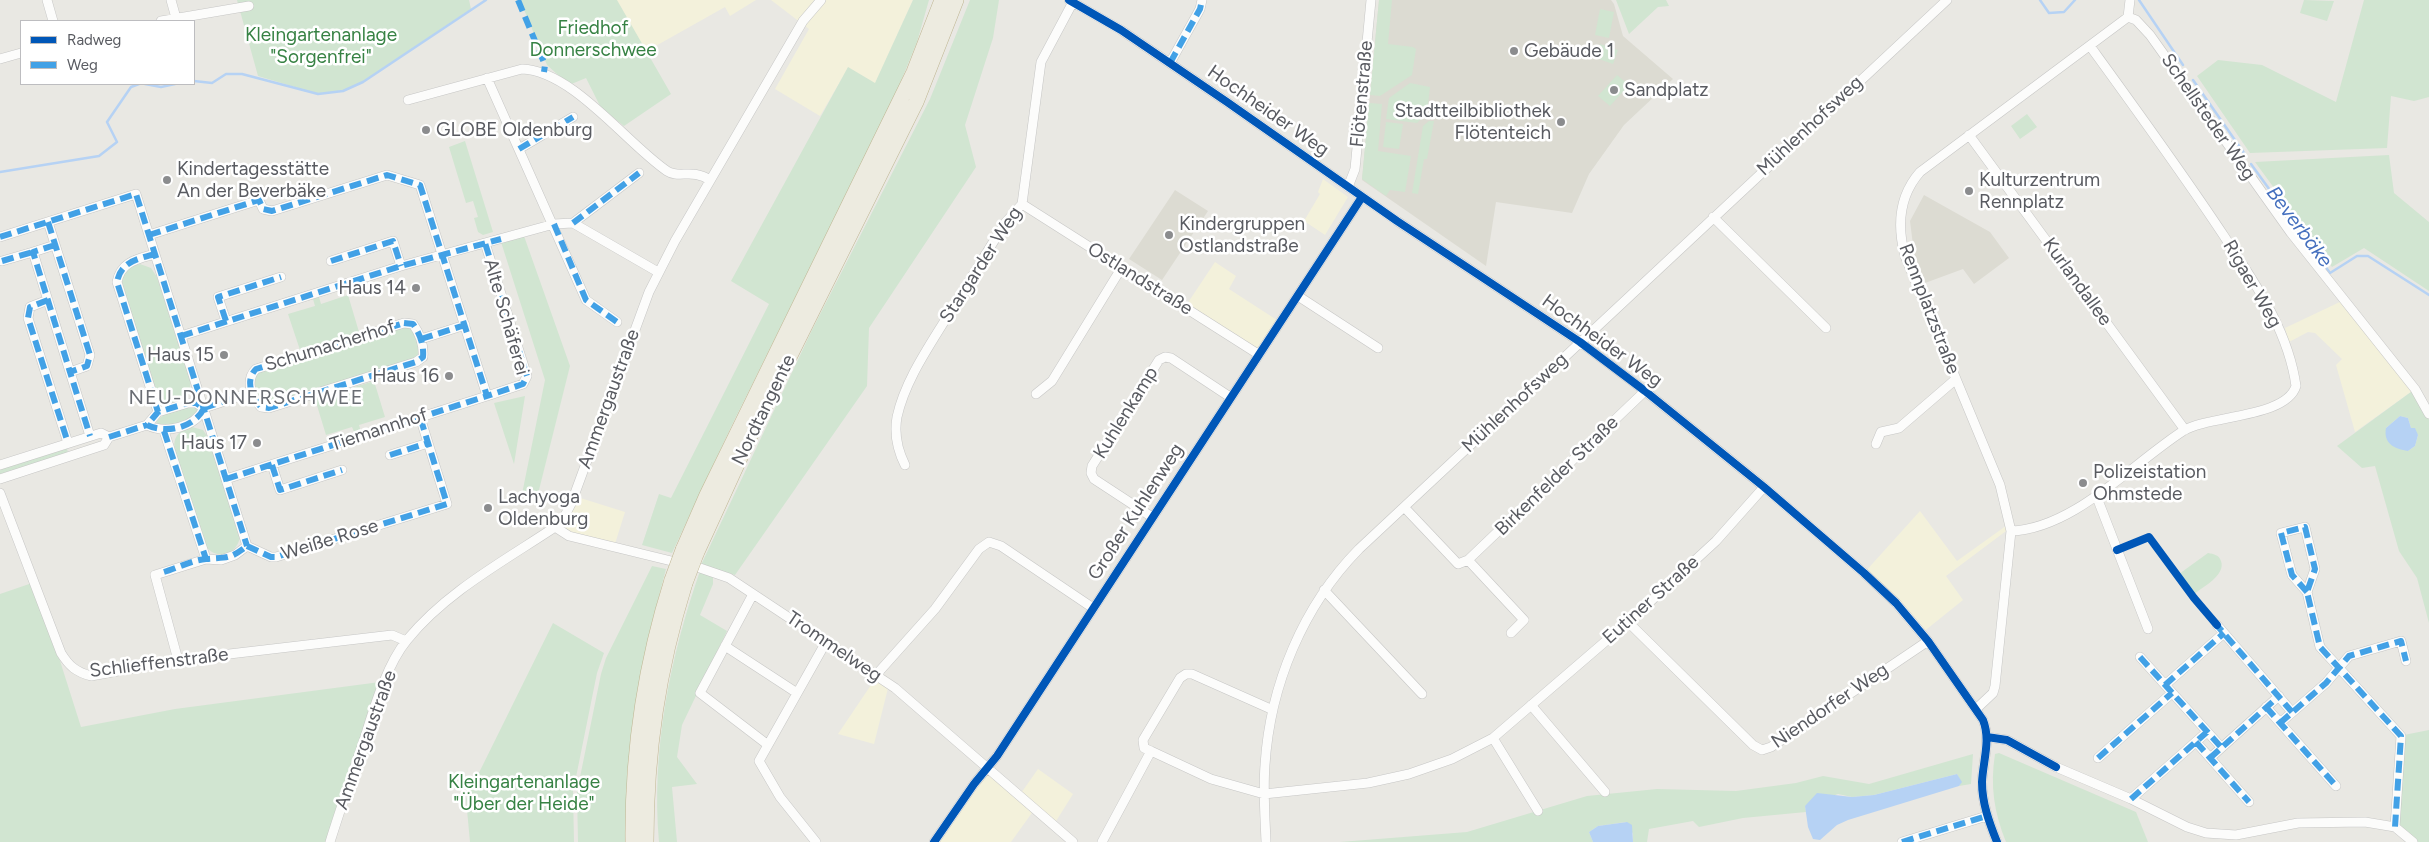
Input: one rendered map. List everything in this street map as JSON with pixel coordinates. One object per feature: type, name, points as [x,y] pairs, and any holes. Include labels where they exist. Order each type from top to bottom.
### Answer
[{"type":"highway","name":"Nordtangente","points":[[633,842],[634,791],[639,722],[658,623],[679,581],[707,495],[914,72],[942,0]]},
{"type":"highway","name":"Nordtangente","points":[[690,552],[749,438],[916,102],[956,0]]},
{"type":"highway","name":"Nordtangente","points":[[646,842],[647,782],[652,725],[672,627],[679,581]]},
{"type":"street","points":[[47,0],[53,20]]},
{"type":"street","points":[[171,0],[176,18]]},
{"type":"street","name":"Ammergaustraße","points":[[330,842],[374,707],[388,674],[406,641],[438,608],[454,595],[555,527],[563,519],[571,504],[635,326],[658,272],[804,21],[821,0]]},
{"type":"street","points":[[1170,63],[1200,9],[1202,0]]},
{"type":"street","name":"Flötenstraße","points":[[1348,187],[1355,169],[1371,0]]},
{"type":"street","name":"Mühlenhofsweg","points":[[1266,842],[1264,794],[1267,739],[1273,710],[1288,661],[1304,625],[1324,590],[1343,566],[1713,217],[1947,0]]},
{"type":"street","points":[[2128,17],[2130,0]]},
{"type":"street","name":"Hochheider Weg","points":[[1071,1],[1170,63],[1362,197],[1580,342],[1764,487],[1864,572],[1896,604],[1928,641],[1976,709],[1983,720],[1987,737]]},
{"type":"street","name":"Stargarder Weg","points":[[904,465],[898,451],[897,417],[913,375],[1005,223],[1022,204],[1042,62],[1071,1]]},
{"type":"street","points":[[166,20],[249,6]]},
{"type":"street","name":"Rennplatzstraße","points":[[1976,709],[1993,693],[1995,686],[2011,531],[2000,485],[1905,256],[1900,231],[1900,219],[1905,197],[1914,180],[1969,135],[2128,17]]},
{"type":"street","name":"Schellsteder Weg","points":[[2128,17],[2136,20],[2150,35],[2291,233],[2415,389],[2429,414]]},
{"type":"street","name":"Rigaer Weg","points":[[2011,531],[2037,528],[2096,496],[2185,430],[2282,402],[2294,391],[2295,380],[2279,330],[2262,296],[2181,171],[2090,46]]},
{"type":"street","points":[[0,59],[20,53]]},
{"type":"street","points":[[408,100],[522,69],[544,72],[583,99],[668,172],[700,174],[710,180]]},
{"type":"street","points":[[487,78],[554,224],[586,300],[617,322]]},
{"type":"street","points":[[519,149],[573,117]]},
{"type":"street","name":"Kurlandallee","points":[[1969,135],[2185,430]]},
{"type":"street","points":[[573,223],[639,174]]},
{"type":"street","points":[[149,235],[259,200],[263,210],[272,211],[387,175],[420,185],[487,396]]},
{"type":"street","points":[[0,238],[136,194],[247,546],[235,555],[221,560],[206,559],[155,575],[178,660]]},
{"type":"street","name":"Großer Kuhlenweg","points":[[934,842],[997,756],[1362,197]]},
{"type":"street","name":"Ostlandstraße","points":[[1022,204],[1258,354]]},
{"type":"street","points":[[1713,217],[1826,328]]},
{"type":"street","points":[[48,222],[90,359],[84,368],[70,372]]},
{"type":"street","points":[[181,336],[401,266],[554,224],[573,223],[658,272]]},
{"type":"street","points":[[331,261],[393,242],[401,266]]},
{"type":"street","name":"Alte Schäferei","points":[[485,243],[527,376],[523,384],[487,396]]},
{"type":"street","points":[[2,261],[55,245]]},
{"type":"street","points":[[33,252],[90,436]]},
{"type":"street","points":[[155,254],[127,264],[122,268],[117,282],[158,412]]},
{"type":"street","points":[[1036,394],[1052,381],[1122,268]]},
{"type":"street","points":[[226,321],[218,297],[281,277]]},
{"type":"street","points":[[1298,296],[1378,348]]},
{"type":"street","points":[[48,300],[30,307],[28,318],[68,443]]},
{"type":"street","name":"Schumacherhof","points":[[404,323],[413,324],[420,339],[423,357],[408,365],[269,408],[261,407],[255,401],[249,383],[250,375],[256,369],[404,323]]},
{"type":"street","name":"Schumacherhof","points":[[420,339],[465,325]]},
{"type":"street","name":"Kuhlenkamp","points":[[1152,517],[1094,479],[1091,473],[1092,466],[1159,360],[1165,357],[1171,358],[1230,397]]},
{"type":"street","points":[[1876,444],[1881,432],[1899,428],[1956,379]]},
{"type":"street","name":"Schumacherhof","points":[[204,408],[252,392]]},
{"type":"street","name":"Birkenfelder Straße","points":[[1468,560],[1645,392]]},
{"type":"street","name":"Tiemannhof","points":[[226,480],[487,396]]},
{"type":"street","points":[[0,479],[104,445],[109,437],[147,425],[158,412],[188,403],[196,403],[204,408]]},
{"type":"street","points":[[147,425],[164,431],[194,421],[200,416],[204,408]]},
{"type":"street","name":"Weiße Rose","points":[[247,546],[271,557],[276,557],[447,504],[420,417]]},
{"type":"street","points":[[164,431],[206,559]]},
{"type":"street","points":[[0,465],[101,433],[109,437]]},
{"type":"street","name":"Tiemannhof","points":[[390,455],[428,443]]},
{"type":"street","name":"Tiemannhof","points":[[272,465],[280,490],[342,470]]},
{"type":"street","name":"Eutiner Straße","points":[[1264,794],[1368,783],[1409,774],[1452,759],[1493,738],[1628,622],[1716,541],[1764,487]]},
{"type":"street","name":"Schlieffenstraße","points":[[0,493],[61,653],[69,666],[80,673],[90,676],[178,660],[392,635],[406,641]]},
{"type":"street","points":[[2096,496],[2148,629]]},
{"type":"street","points":[[1404,507],[1458,564],[1468,560],[1524,620],[1511,633]]},
{"type":"street","name":"Trommelweg","points":[[555,527],[569,536],[708,570],[729,578],[876,675],[910,700],[1073,842]]},
{"type":"street","points":[[2307,592],[2315,569],[2304,527],[2281,533],[2292,575],[2307,592],[2320,646],[2400,736],[2395,827]]},
{"type":"street","points":[[876,675],[935,609],[979,549],[989,542],[1001,546],[1093,608]]},
{"type":"street","points":[[1324,590],[1422,694]]},
{"type":"street","points":[[753,594],[700,693],[768,745]]},
{"type":"street","name":"Niendorfer Weg","points":[[1628,622],[1753,745],[1762,750],[1771,747],[1928,641]]},
{"type":"street","points":[[2217,625],[2292,712]]},
{"type":"street","points":[[2165,685],[2224,633]]},
{"type":"street","points":[[2280,723],[2326,683],[2349,656],[2401,641],[2406,661]]},
{"type":"street","points":[[816,842],[780,797],[759,761],[826,642]]},
{"type":"street","points":[[725,646],[797,693]]},
{"type":"street","points":[[2140,657],[2221,748]]},
{"type":"street","points":[[1264,794],[1211,779],[1144,748],[1142,740],[1180,678],[1186,674],[1192,674],[1273,710]]},
{"type":"street","points":[[2098,758],[2172,693]]},
{"type":"street","points":[[2210,758],[2278,696]]},
{"type":"street","points":[[1531,705],[1605,792]]},
{"type":"street","points":[[2266,707],[2336,786]]},
{"type":"street","points":[[2131,799],[2207,732]]},
{"type":"street","points":[[1997,842],[1987,816],[1982,782],[1987,737],[2007,740],[2056,767],[2131,799],[2187,828],[2220,835],[2250,834],[2309,822],[2365,822],[2395,827],[2413,842]]},
{"type":"street","points":[[1493,738],[1538,811]]},
{"type":"street","points":[[2196,742],[2249,802]]},
{"type":"street","points":[[1102,842],[1151,751]]},
{"type":"street","points":[[1902,842],[1987,816]]},
{"type":"shaded area","points":[[616,0],[756,0],[730,16],[725,7],[645,52]]},
{"type":"shaded area","points":[[771,0],[913,0],[875,84],[848,68],[820,116],[775,89],[809,29]]},
{"type":"shaded area","points":[[1379,0],[1611,0],[1614,4],[1623,36],[1673,79],[1624,125],[1589,174],[1572,213],[1496,202],[1486,266],[1362,180]]},
{"type":"shaded area","points":[[1323,179],[1348,197],[1325,235],[1304,221],[1320,194],[1318,192]]},
{"type":"shaded area","name":"Kindergruppen Ostlandstraße","points":[[1175,190],[1208,211],[1162,280],[1129,259]]},
{"type":"shaded area","points":[[1924,195],[1990,232],[2009,258],[1974,284],[1963,269],[1925,283],[1914,253],[1910,221]]},
{"type":"shaded area","points":[[1215,262],[1236,276],[1229,289],[1280,322],[1258,354],[1185,307]]},
{"type":"shaded area","points":[[2344,300],[2415,389],[2355,432],[2336,365],[2342,359],[2315,333],[2308,332],[2289,342],[2285,328]]},
{"type":"shaded area","points":[[574,496],[625,512],[614,547],[555,527]]},
{"type":"shaded area","points":[[1920,511],[1957,561],[2010,523],[2011,531],[2006,531],[1946,576],[1963,600],[1922,633],[1864,573]]},
{"type":"shaded area","points":[[875,679],[888,688],[874,744],[838,734]]},
{"type":"shaded area","points":[[987,768],[1019,796],[1038,769],[1073,794],[1053,826],[1034,810],[1011,842],[939,842]]},
{"type":"green space","name":"Kleingartenanlage \"Sorgenfrei\"","points":[[237,0],[469,0],[471,9],[363,82],[345,90],[318,94],[258,76]]},
{"type":"green space","name":"Friedhof Donnerschwee","points":[[520,0],[617,0],[671,94],[624,126],[601,108],[586,78],[569,85],[547,65]]},
{"type":"green space","points":[[913,0],[929,0],[917,42],[894,98],[731,427],[672,553],[642,545],[659,494],[671,498],[769,304],[731,281],[848,67],[875,83]]},
{"type":"green space","points":[[970,0],[999,0],[993,38],[965,125],[976,167],[869,328],[867,386],[735,575],[701,565],[812,330],[930,99]]},
{"type":"green space","points":[[1379,0],[1392,0],[1388,44],[1416,49],[1412,75],[1380,96],[1370,95]]},
{"type":"green space","points":[[1616,0],[1666,0],[1669,6],[1658,7],[1629,34]]},
{"type":"green space","points":[[2304,0],[2334,1],[2327,21],[2300,13]]},
{"type":"green space","points":[[2364,0],[2429,0],[2429,97],[2414,101],[2391,96],[2387,148],[2250,153],[2197,76],[2218,60],[2262,65],[2336,102]]},
{"type":"green space","points":[[1600,9],[1614,12],[1609,38],[1595,35]]},
{"type":"green space","points":[[1600,44],[1618,50],[1613,64],[1596,58]]},
{"type":"green space","name":"Sandplatz","points":[[1617,75],[1629,85],[1610,106],[1598,96]]},
{"type":"green space","points":[[1410,83],[1430,87],[1427,113],[1417,123],[1386,119],[1389,98]]},
{"type":"green space","points":[[1369,103],[1382,104],[1378,151],[1411,156],[1405,192],[1390,190],[1386,196],[1362,179]]},
{"type":"green space","points":[[2027,114],[2037,127],[2020,139],[2011,126]]},
{"type":"green space","points":[[1429,121],[1434,121],[1427,159],[1424,159],[1418,194],[1412,193],[1423,126]]},
{"type":"green space","points":[[1386,122],[1403,124],[1399,149],[1383,147]]},
{"type":"green space","points":[[465,141],[493,232],[483,235],[478,232],[474,218],[478,217],[473,201],[466,203],[449,147]]},
{"type":"green space","points":[[2389,155],[2394,193],[2429,222],[2429,291],[2364,248],[2332,267],[2255,162]]},
{"type":"green space","points":[[524,236],[570,366],[538,494],[522,494],[545,380],[501,242]]},
{"type":"green space","points":[[140,264],[151,268],[157,277],[190,379],[188,394],[178,402],[166,401],[155,391],[122,282],[128,270]]},
{"type":"green space","points":[[348,295],[359,332],[300,350],[288,314],[315,306],[313,299],[319,297],[321,304]]},
{"type":"green space","points":[[402,327],[411,329],[416,335],[420,352],[415,358],[267,405],[261,402],[254,384],[258,373]]},
{"type":"green space","points":[[374,381],[385,417],[359,425],[361,432],[355,434],[352,427],[326,435],[315,399]]},
{"type":"green space","points":[[2415,389],[2429,415],[2429,623],[2417,578],[2399,551],[2375,466],[2362,468],[2337,446]],"holes":[[[2400,416],[2408,418],[2411,428],[2418,435],[2415,446],[2408,451],[2386,428]]]},
{"type":"green space","points":[[525,396],[514,464],[494,403]]},
{"type":"green space","points":[[190,407],[197,408],[198,411],[184,421],[167,425],[156,423],[166,414]]},
{"type":"green space","points":[[192,427],[203,430],[210,440],[240,537],[235,548],[227,554],[216,554],[206,547],[175,451],[174,446],[177,435],[183,430]]},
{"type":"green space","points":[[67,448],[68,454],[0,476],[0,468]]},
{"type":"green space","points":[[2208,553],[2219,557],[2222,566],[2213,580],[2194,594],[2179,574]]},
{"type":"green space","points":[[652,566],[666,569],[652,623],[632,730],[627,842],[578,842],[577,792],[601,674],[606,658]]},
{"type":"green space","points":[[700,571],[713,575],[713,584],[700,615],[727,631],[682,725],[677,757],[697,784],[672,787],[677,842],[659,842],[657,808],[658,773],[665,705],[680,637]]},
{"type":"green space","points":[[35,582],[81,727],[175,709],[380,682],[327,842],[0,842],[0,594]]},
{"type":"green space","name":"Kleingartenanlage \"Über der Heide\"","points":[[553,623],[604,653],[597,673],[573,792],[574,842],[470,842],[466,799]]},
{"type":"green space","points":[[2429,730],[2429,842],[2418,842],[2398,825],[2404,735]]},
{"type":"green space","points":[[1999,753],[2136,812],[2148,842],[2006,842],[1996,809],[1993,788],[1995,754]]},
{"type":"green space","points":[[1973,754],[1971,784],[1959,786],[1961,782],[1957,774],[1874,795],[1852,797],[1838,794],[1805,806],[1806,812],[1743,818],[1699,827],[1693,821],[1649,829],[1647,842],[1633,842],[1633,834],[1626,822],[1598,826],[1589,832],[1593,842],[1340,842],[1467,832],[1587,796],[1657,789],[1736,791],[1796,783],[1823,776],[1869,784]]},
{"type":"water","points":[[2400,416],[2408,418],[2411,428],[2415,428],[2418,435],[2415,446],[2408,451],[2391,445],[2386,438],[2386,428]]},
{"type":"water","points":[[1957,774],[1962,782],[1959,786],[1848,820],[1837,825],[1820,840],[1813,839],[1808,827],[1805,806],[1817,793],[1852,797],[1874,795]]},
{"type":"water","points":[[1627,822],[1632,825],[1633,842],[1593,842],[1589,832],[1598,826]]},
{"type":"waterway","name":"Beverbäke","points":[[195,81],[212,83],[226,74],[242,74],[318,94],[343,91],[363,82],[486,0]]},
{"type":"waterway","name":"Beverbäke","points":[[2040,0],[2049,13],[2064,12],[2075,0]]},
{"type":"waterway","name":"Beverbäke","points":[[2139,0],[2183,65]]},
{"type":"waterway","name":"Beverbäke","points":[[2193,80],[2244,153]]},
{"type":"waterway","name":"Beverbäke","points":[[0,172],[99,156],[117,142],[107,122],[131,87],[136,85]]},
{"type":"waterway","name":"Beverbäke","points":[[150,85],[161,87],[170,85]]},
{"type":"waterway","name":"Beverbäke","points":[[2251,164],[2330,273],[2357,256],[2368,256],[2429,295]]},
{"type":"marked path","points":[[518,0],[545,65],[544,72]]},
{"type":"marked path","points":[[1170,63],[1200,9],[1202,0]]},
{"type":"marked path","points":[[519,149],[573,117]]},
{"type":"marked path","points":[[573,223],[639,173]]},
{"type":"marked path","points":[[149,235],[259,200],[263,209],[272,211],[387,175],[420,185],[487,396],[523,384],[527,376],[485,243]]},
{"type":"marked path","points":[[0,237],[136,194],[247,546]]},
{"type":"marked path","points":[[48,222],[90,355],[87,366],[70,372],[90,436]]},
{"type":"marked path","points":[[554,224],[586,300],[617,322]]},
{"type":"marked path","points":[[181,336],[401,266],[501,239]]},
{"type":"marked path","points":[[331,261],[393,241],[401,266]]},
{"type":"marked path","points":[[55,245],[33,252],[70,372]]},
{"type":"marked path","points":[[2,261],[33,252]]},
{"type":"marked path","points":[[155,254],[126,265],[122,269],[117,282],[158,412]]},
{"type":"marked path","points":[[226,321],[218,297],[281,277]]},
{"type":"marked path","points":[[48,300],[30,307],[28,318],[68,443]]},
{"type":"marked path","points":[[404,323],[413,324],[421,340],[423,357],[416,362],[269,408],[261,407],[254,398],[250,383],[256,369],[404,323]]},
{"type":"marked path","points":[[421,339],[465,325]]},
{"type":"marked path","points":[[204,408],[252,392]]},
{"type":"marked path","points":[[226,479],[487,396]]},
{"type":"marked path","points":[[188,403],[196,403],[204,408],[200,415],[187,425],[171,429],[154,428],[147,425],[158,412],[188,403]]},
{"type":"marked path","points":[[247,546],[271,557],[276,557],[447,504],[420,417]]},
{"type":"marked path","points":[[109,437],[147,425]]},
{"type":"marked path","points":[[164,431],[206,559]]},
{"type":"marked path","points":[[390,455],[428,443]]},
{"type":"marked path","points":[[272,465],[280,490],[342,470]]},
{"type":"marked path","points":[[2307,592],[2292,575],[2281,533],[2305,527],[2315,569],[2307,592],[2320,647],[2401,736],[2395,827]]},
{"type":"marked path","points":[[164,572],[196,561],[232,556],[247,546]]},
{"type":"marked path","points":[[2214,622],[2292,712]]},
{"type":"marked path","points":[[2165,685],[2224,633]]},
{"type":"marked path","points":[[2280,723],[2326,683],[2349,656],[2401,641],[2406,661]]},
{"type":"marked path","points":[[2140,657],[2221,747]]},
{"type":"marked path","points":[[2098,758],[2172,693]]},
{"type":"marked path","points":[[2210,758],[2279,696]]},
{"type":"marked path","points":[[2266,707],[2336,786]]},
{"type":"marked path","points":[[2131,799],[2207,732]]},
{"type":"marked path","points":[[2196,742],[2249,802]]},
{"type":"marked path","points":[[1902,842],[1987,816]]},
{"type":"cycle path","points":[[1069,0],[1121,30],[1397,221],[1580,342],[1645,391],[1764,487],[1864,573],[1896,603],[1928,641],[1983,720],[1986,743],[1982,790],[1986,812],[1997,842]]},
{"type":"cycle path","points":[[934,842],[974,784],[997,756],[1362,197]]},
{"type":"cycle path","points":[[2117,550],[2149,537],[2194,598],[2217,625]]},
{"type":"cycle path","points":[[1987,737],[2007,740],[2056,767]]},
{"type":"place","name":"Gebäude 1","points":[[1514,51]]},
{"type":"place","name":"Sandplatz","points":[[1614,90]]},
{"type":"place","name":"Stadtteilbibliothek Flötenteich","points":[[1561,122]]},
{"type":"place","name":"GLOBE Oldenburg","points":[[426,130]]},
{"type":"place","name":"Kindertagesstätte An der Beverbäke","points":[[167,180]]},
{"type":"place","name":"Kulturzentrum Rennplatz","points":[[1969,191]]},
{"type":"place","name":"Kindergruppen Ostlandstraße","points":[[1169,235]]},
{"type":"place","name":"Haus 14","points":[[416,288]]},
{"type":"place","name":"Haus 15","points":[[224,355]]},
{"type":"place","name":"Haus 16","points":[[449,376]]},
{"type":"place","name":"Haus 17","points":[[257,443]]},
{"type":"place","name":"Polizeistation Ohmstede","points":[[2083,483]]},
{"type":"place","name":"Lachyoga Oldenburg","points":[[488,508]]},
{"type":"district","name":"NEU-DONNERSCHWEE","points":[[246,398]]}]
